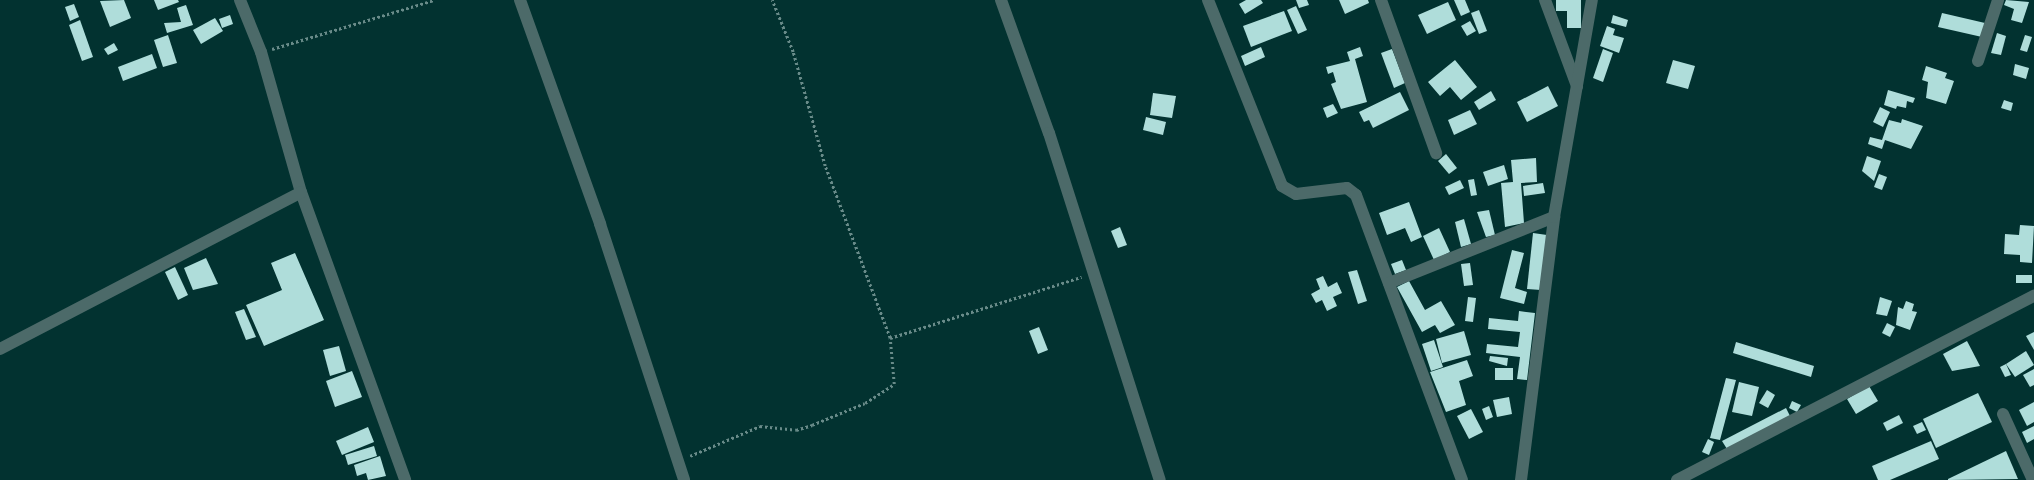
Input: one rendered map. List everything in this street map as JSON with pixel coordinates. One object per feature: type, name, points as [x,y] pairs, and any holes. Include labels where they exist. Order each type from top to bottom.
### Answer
[{"type":"street","points":[[240,0],[261,52],[301,192],[404,480]]},
{"type":"street","points":[[520,0],[600,224],[684,480]]},
{"type":"street","points":[[1001,0],[1095,275],[1160,480]]},
{"type":"street","points":[[1208,0],[1282,186],[1296,194],[1347,188],[1356,195],[1462,480]]},
{"type":"street","points":[[1381,0],[1436,153]]},
{"type":"street","points":[[1545,0],[1578,88]]},
{"type":"street","points":[[1521,480],[1554,217],[1592,0]]},
{"type":"street","points":[[1978,61],[1998,0]]},
{"type":"street","points":[[0,349],[301,192]]},
{"type":"street","points":[[1389,283],[1554,217]]},
{"type":"street","points":[[1677,480],[2034,296]]},
{"type":"street","points":[[2003,414],[2032,480]]},
{"type":"path","points":[[261,52],[434,0]]},
{"type":"path","points":[[677,462],[760,426],[796,430],[865,404],[894,384],[890,338],[825,166],[793,52],[772,0]]},
{"type":"path","points":[[890,338],[1070,279],[1095,275]]},
{"type":"building","points":[[124,0],[131,18],[110,27],[100,1]]},
{"type":"building","points":[[154,0],[178,0],[179,2],[158,10]]},
{"type":"building","points":[[1246,0],[1261,0],[1263,3],[1245,14],[1239,4]]},
{"type":"building","points":[[1296,0],[1307,0],[1309,5],[1299,8]]},
{"type":"building","points":[[1339,0],[1368,0],[1369,3],[1345,14]]},
{"type":"building","points":[[1454,0],[1465,0],[1470,12],[1461,16]]},
{"type":"building","points":[[1556,0],[1581,0],[1581,28],[1567,28],[1567,11],[1556,11]]},
{"type":"building","points":[[2006,0],[2029,2],[2022,23],[2011,20],[2014,9],[2004,5]]},
{"type":"building","points":[[1448,2],[1456,20],[1427,34],[1418,15]]},
{"type":"building","points":[[74,4],[79,17],[70,21],[65,7]]},
{"type":"building","points":[[186,5],[193,25],[167,33],[164,23],[181,22],[177,8]]},
{"type":"building","points":[[1296,6],[1307,30],[1298,34],[1287,10]]},
{"type":"building","points":[[1479,10],[1487,31],[1479,34],[1471,13]]},
{"type":"building","points":[[1284,11],[1292,31],[1251,47],[1243,26]]},
{"type":"building","points":[[1942,13],[1985,23],[1982,37],[1938,27]]},
{"type":"building","points":[[230,15],[233,24],[222,28],[219,19]]},
{"type":"building","points":[[1613,15],[1628,20],[1626,27],[1611,23]]},
{"type":"building","points":[[215,18],[223,31],[201,44],[193,30]]},
{"type":"building","points":[[80,20],[93,57],[82,61],[69,25]]},
{"type":"building","points":[[1470,21],[1476,31],[1467,36],[1461,26]]},
{"type":"building","points":[[1607,26],[1615,29],[1613,35],[1624,38],[1619,53],[1600,46]]},
{"type":"building","points":[[1997,33],[2006,36],[2001,55],[1991,53]]},
{"type":"building","points":[[168,35],[177,63],[163,67],[154,40]]},
{"type":"building","points":[[2025,35],[2032,37],[2027,52],[2020,50]]},
{"type":"building","points":[[114,43],[118,50],[108,55],[104,49]]},
{"type":"building","points":[[1261,47],[1265,57],[1245,66],[1241,56]]},
{"type":"building","points":[[1360,47],[1363,56],[1355,59],[1367,102],[1341,109],[1331,84],[1336,82],[1333,72],[1328,74],[1326,67],[1350,61],[1347,52]]},
{"type":"building","points":[[1392,49],[1405,83],[1394,88],[1381,53]]},
{"type":"building","points":[[1603,49],[1613,53],[1603,82],[1593,78]]},
{"type":"building","points":[[152,54],[157,68],[123,81],[118,67]]},
{"type":"building","points":[[1455,60],[1477,87],[1461,100],[1450,87],[1440,96],[1428,82]]},
{"type":"building","points":[[1673,60],[1695,66],[1688,89],[1666,83]]},
{"type":"building","points":[[2015,64],[2029,68],[2026,79],[2013,75]]},
{"type":"building","points":[[1926,66],[1947,73],[1945,78],[1954,81],[1946,104],[1926,98],[1928,82],[1922,80]]},
{"type":"building","points":[[1548,86],[1558,106],[1527,122],[1517,102]]},
{"type":"building","points":[[1888,90],[1915,98],[1913,103],[1907,101],[1906,108],[1897,106],[1896,109],[1884,105]]},
{"type":"building","points":[[1491,91],[1496,100],[1479,110],[1474,102]]},
{"type":"building","points":[[1400,92],[1409,110],[1373,128],[1369,120],[1364,122],[1359,112]]},
{"type":"building","points":[[1153,93],[1176,96],[1172,118],[1150,115]]},
{"type":"building","points":[[2004,100],[2013,103],[2011,111],[2001,108]]},
{"type":"building","points":[[1333,104],[1338,113],[1327,118],[1323,108]]},
{"type":"building","points":[[1880,107],[1890,112],[1883,127],[1873,122]]},
{"type":"building","points":[[1470,110],[1477,124],[1454,135],[1448,120]]},
{"type":"building","points":[[1146,117],[1166,122],[1163,135],[1143,130]]},
{"type":"building","points":[[1902,119],[1923,126],[1911,149],[1885,140],[1882,149],[1868,144],[1870,137],[1882,140],[1889,120],[1901,123]]},
{"type":"building","points":[[1446,154],[1457,168],[1449,174],[1438,161]]},
{"type":"building","points":[[1867,156],[1881,161],[1874,181],[1862,171]]},
{"type":"building","points":[[1536,158],[1537,182],[1521,183],[1524,223],[1505,227],[1501,183],[1513,182],[1511,160]]},
{"type":"building","points":[[1504,165],[1508,179],[1488,186],[1483,172]]},
{"type":"building","points":[[1879,174],[1887,177],[1882,190],[1874,187]]},
{"type":"building","points":[[1474,179],[1477,195],[1471,196],[1468,180]]},
{"type":"building","points":[[1460,180],[1464,188],[1449,195],[1445,187]]},
{"type":"building","points":[[1543,183],[1545,193],[1524,196],[1523,186]]},
{"type":"building","points":[[1409,202],[1422,237],[1411,242],[1405,228],[1387,235],[1379,213]]},
{"type":"building","points":[[1489,210],[1495,235],[1486,237],[1477,212]]},
{"type":"building","points":[[1464,219],[1471,244],[1461,247],[1455,222]]},
{"type":"building","points":[[2020,225],[2034,226],[2032,263],[2020,262],[2020,255],[2004,254],[2005,234],[2019,235]]},
{"type":"building","points":[[1120,227],[1127,245],[1118,248],[1111,231]]},
{"type":"building","points":[[1439,228],[1450,252],[1434,260],[1423,236]]},
{"type":"building","points":[[1533,233],[1547,235],[1541,290],[1527,289]]},
{"type":"building","points":[[1512,250],[1524,253],[1515,288],[1527,292],[1524,304],[1500,298]]},
{"type":"building","points":[[295,253],[324,320],[264,346],[246,305],[282,290],[271,263]]},
{"type":"building","points":[[206,258],[218,284],[193,290],[184,268]]},
{"type":"building","points":[[1402,260],[1406,270],[1395,274],[1391,264]]},
{"type":"building","points":[[1470,263],[1473,285],[1464,286],[1461,264]]},
{"type":"building","points":[[175,267],[188,295],[178,300],[165,272]]},
{"type":"building","points":[[1357,270],[1367,301],[1358,304],[1348,272]]},
{"type":"building","points":[[2016,275],[2032,275],[2032,283],[2016,283]]},
{"type":"building","points":[[1323,276],[1328,287],[1337,282],[1342,293],[1333,297],[1337,306],[1327,311],[1322,300],[1316,303],[1311,294],[1320,289],[1316,279]]},
{"type":"building","points":[[1409,281],[1425,310],[1441,301],[1455,325],[1440,333],[1435,325],[1422,332],[1397,287]]},
{"type":"building","points":[[1468,297],[1476,298],[1473,322],[1465,321]]},
{"type":"building","points":[[1880,297],[1892,301],[1887,316],[1876,314]]},
{"type":"building","points":[[1906,301],[1914,304],[1912,311],[1917,312],[1910,330],[1896,325],[1898,307],[1903,309]]},
{"type":"building","points":[[244,309],[256,337],[246,340],[235,312]]},
{"type":"building","points":[[1519,311],[1535,313],[1527,380],[1517,379],[1520,357],[1486,353],[1487,344],[1518,347],[1520,332],[1488,329],[1489,318],[1518,321]]},
{"type":"building","points":[[1887,323],[1895,327],[1890,337],[1882,333]]},
{"type":"building","points":[[1039,327],[1048,350],[1038,354],[1029,331]]},
{"type":"building","points":[[1464,331],[1471,355],[1442,363],[1436,339]]},
{"type":"building","points":[[2034,332],[2034,350],[2026,336]]},
{"type":"building","points":[[1434,340],[1443,367],[1431,371],[1422,344]]},
{"type":"building","points":[[1967,341],[1980,366],[1952,371],[1943,354]]},
{"type":"building","points":[[1736,342],[1814,366],[1811,377],[1733,353]]},
{"type":"building","points":[[339,346],[346,371],[330,376],[323,350]]},
{"type":"building","points":[[2026,351],[2034,365],[2015,377],[2006,364]]},
{"type":"building","points":[[1490,356],[1508,358],[1507,366],[1489,361]]},
{"type":"building","points":[[1467,360],[1473,376],[1459,381],[1466,405],[1446,412],[1430,372]]},
{"type":"building","points":[[2006,364],[2011,375],[2005,377],[2000,367]]},
{"type":"building","points":[[1495,368],[1513,368],[1513,380],[1495,380]]},
{"type":"building","points":[[2034,369],[2034,385],[2030,387],[2023,375]]},
{"type":"building","points":[[352,371],[362,397],[335,407],[326,381]]},
{"type":"building","points":[[1726,378],[1736,380],[1720,440],[1710,438]]},
{"type":"building","points":[[1739,382],[1759,387],[1752,416],[1732,412]]},
{"type":"building","points":[[1869,386],[1878,401],[1856,414],[1847,399]]},
{"type":"building","points":[[1767,390],[1775,395],[1768,408],[1759,403]]},
{"type":"building","points":[[1978,393],[1992,422],[1936,448],[1923,419]]},
{"type":"building","points":[[1509,397],[1512,414],[1497,417],[1493,400]]},
{"type":"building","points":[[1792,401],[1801,405],[1797,412],[1789,408]]},
{"type":"building","points":[[2034,402],[2034,422],[2027,426],[2019,410]]},
{"type":"building","points":[[1489,406],[1493,417],[1486,420],[1482,409]]},
{"type":"building","points":[[1786,408],[1790,416],[1727,449],[1722,441]]},
{"type":"building","points":[[1471,409],[1483,432],[1469,439],[1457,416]]},
{"type":"building","points":[[1899,415],[1903,423],[1887,431],[1883,423]]},
{"type":"building","points":[[1922,422],[1926,430],[1917,434],[1913,426]]},
{"type":"building","points":[[2034,426],[2034,439],[2027,443],[2022,432]]},
{"type":"building","points":[[368,427],[374,442],[342,455],[336,441]]},
{"type":"building","points":[[1708,439],[1714,442],[1709,455],[1702,452]]},
{"type":"building","points":[[1931,441],[1939,459],[1890,480],[1878,480],[1872,466]]},
{"type":"building","points":[[374,446],[377,456],[348,465],[345,455]]},
{"type":"building","points":[[2006,451],[2018,479],[1948,480],[1948,479]]},
{"type":"building","points":[[380,456],[386,476],[368,480],[366,473],[357,476],[354,465]]}]
